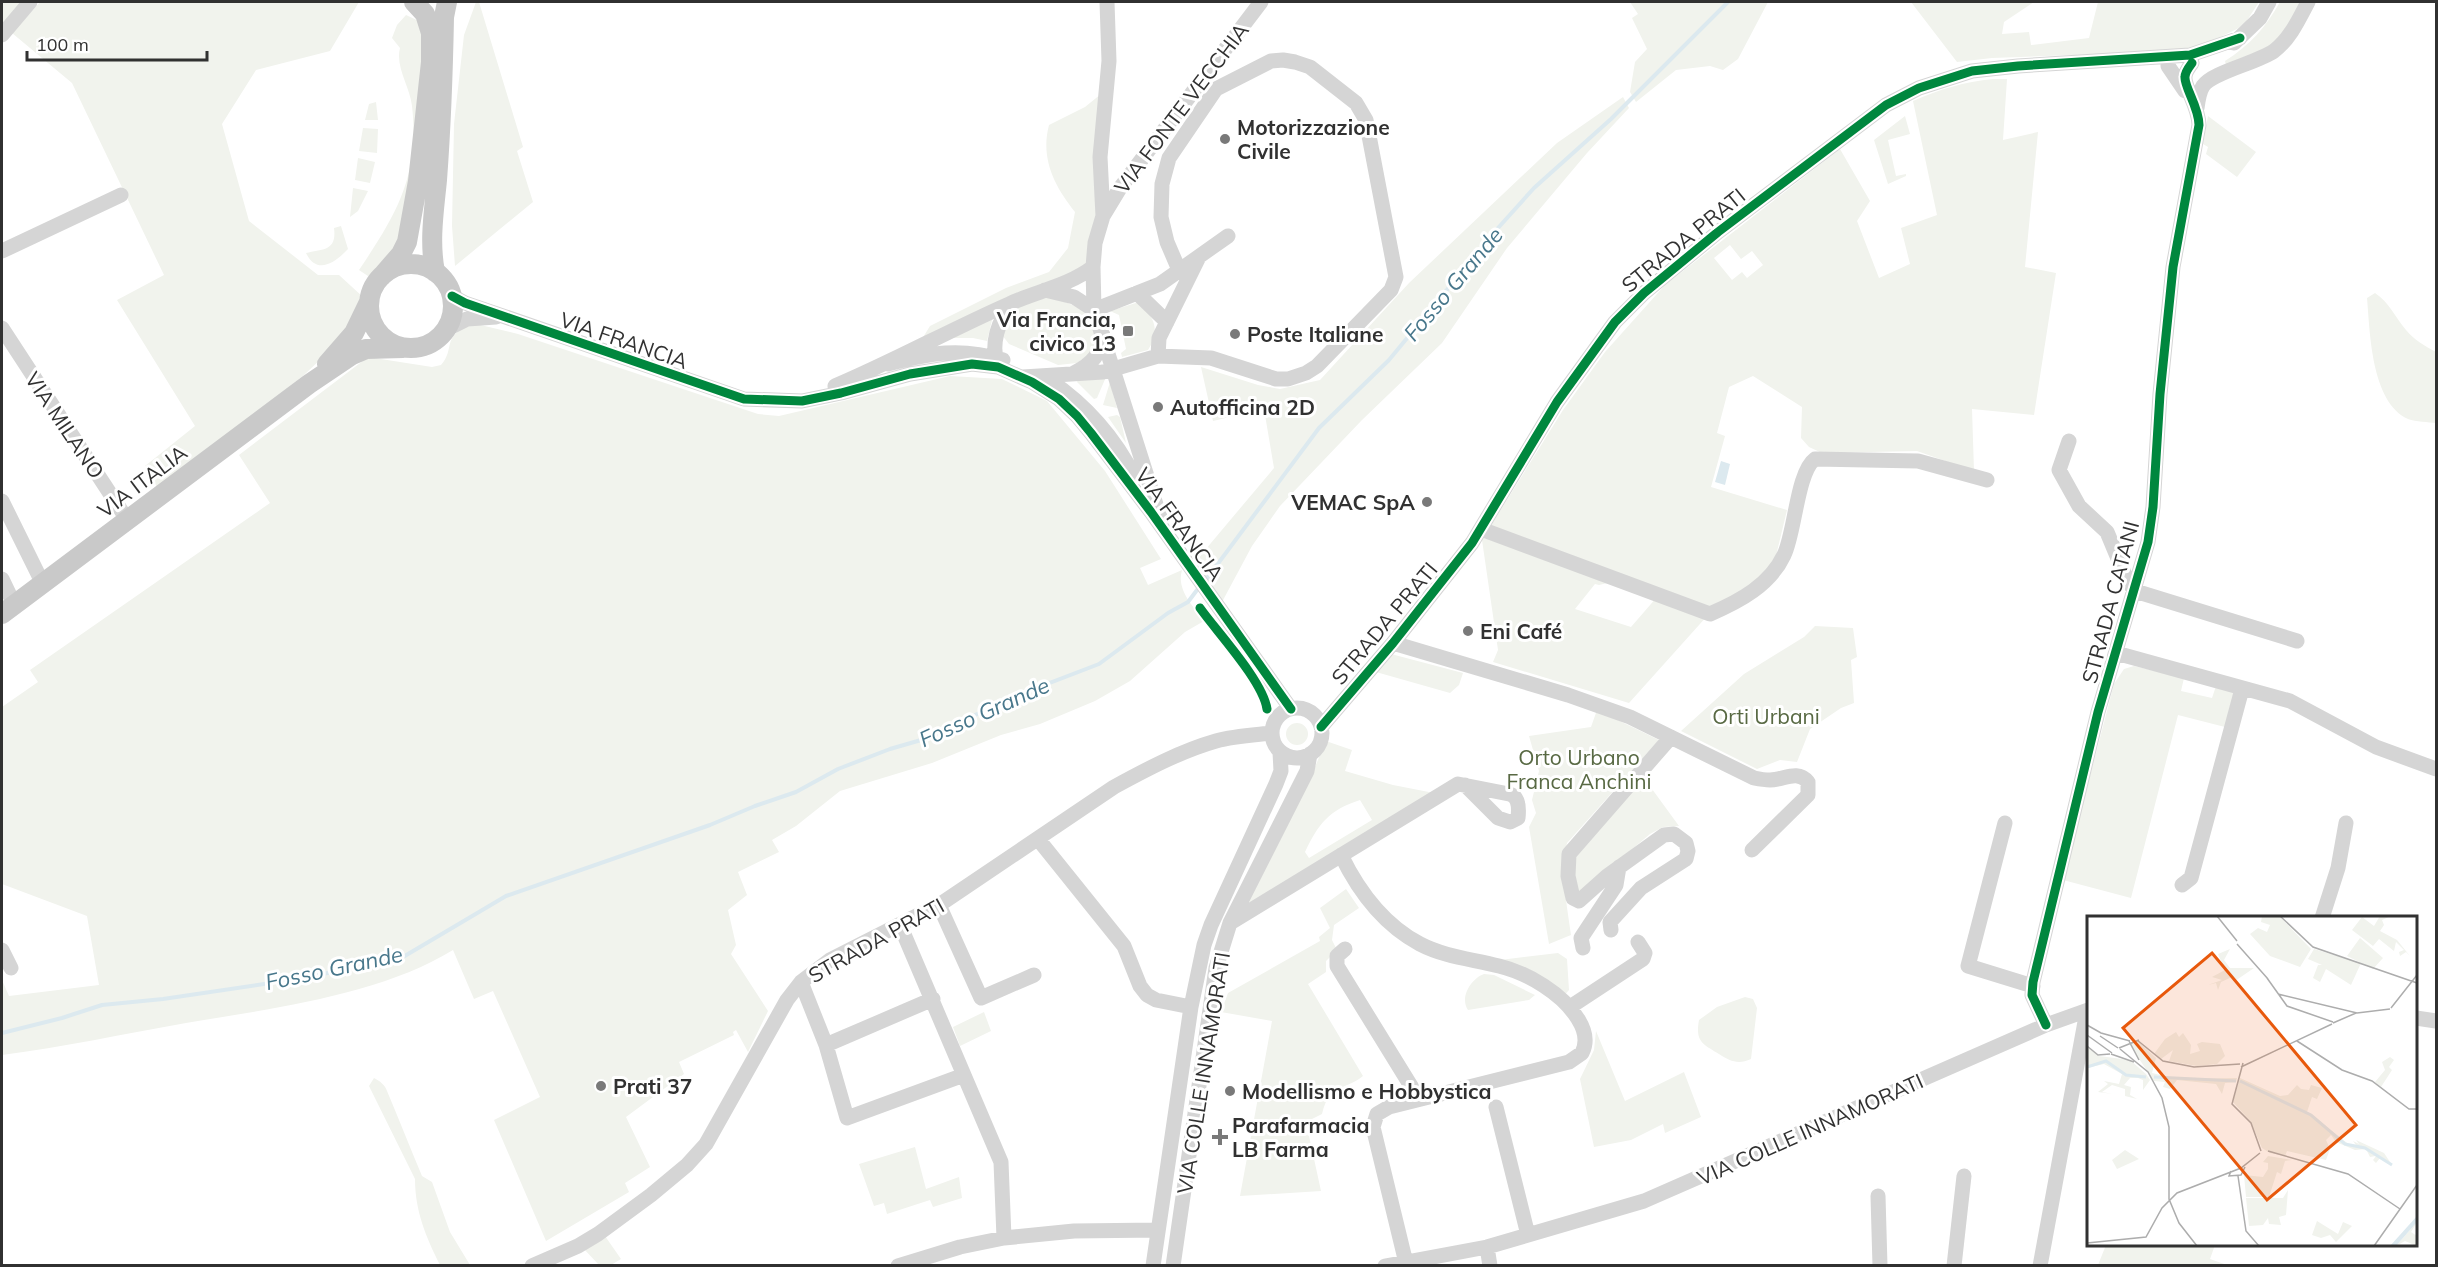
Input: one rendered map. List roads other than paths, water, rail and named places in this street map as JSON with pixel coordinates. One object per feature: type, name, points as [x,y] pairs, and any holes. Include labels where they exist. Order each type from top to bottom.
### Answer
[{"type":"main road","points":[[381,277],[390,270],[413,264],[435,272],[446,283],[452,297],[453,310],[445,330],[437,339],[415,348],[403,348],[391,344],[377,330],[369,313],[372,291],[381,277],[401,254],[407,242],[418,181],[431,62],[431,33],[425,14],[414,2]]},
{"type":"main road","points":[[435,272],[431,235],[438,167],[444,17],[447,2]]},
{"type":"main road","name":"VIA ITALIA","points":[[309,384],[354,333],[369,300]]},
{"type":"main road","name":"VIA ITALIA","points":[[8,609],[309,384],[359,352],[377,347],[403,348]]},
{"type":"street","points":[[2,35],[30,2]]},
{"type":"street","points":[[1093,267],[1095,243],[1103,216],[1101,157],[1109,61],[1107,2]]},
{"type":"street","name":"VIA FONTE VECCHIA","points":[[1103,216],[1120,188],[1261,2]]},
{"type":"street","name":"STRADA PRATI","points":[[2090,63],[2107,66],[2168,66],[2192,63],[2219,54],[2230,48],[2260,18],[2269,2]]},
{"type":"street","points":[[2197,108],[2205,83],[2275,50],[2287,38],[2308,2]]},
{"type":"street","name":"STRADA PRATI","points":[[1321,727],[1464,555],[1557,402],[1615,322],[1644,293],[1724,227],[1886,105],[1919,88],[1972,71],[2018,66],[2090,63],[2106,59],[2190,55],[2240,38]]},
{"type":"street","name":"VIA FRANCIA","points":[[1022,377],[1115,370],[1158,356],[1206,352],[1211,358],[1276,379],[1306,373],[1317,366],[1391,290],[1396,277],[1366,120],[1356,103],[1310,67],[1283,60],[1271,61],[1216,89],[1168,158],[1162,184],[1161,217],[1167,242],[1179,270]]},
{"type":"street","name":"STRADA CATANI","points":[[2046,1025],[2032,995],[2033,986],[2098,712],[2135,591],[2151,525],[2170,290],[2199,125],[2197,108],[2185,80],[2192,63]]},
{"type":"street","points":[[2168,66],[2197,108]]},
{"type":"street","points":[[2,251],[121,195]]},
{"type":"street","points":[[1045,290],[1074,297],[1094,310],[1160,284],[1228,236]]},
{"type":"street","points":[[1158,356],[1159,338],[1200,256]]},
{"type":"street","name":"VIA FRANCIA","points":[[789,400],[832,388],[888,364],[938,336],[1015,301],[1076,279],[1093,267]]},
{"type":"street","name":"VIA FRANCIA","points":[[1093,267],[1094,310],[1115,370],[1150,491],[1172,544]]},
{"type":"street","points":[[1137,293],[1167,322]]},
{"type":"street","name":"VIA FRANCIA","points":[[452,297],[503,317],[734,397],[764,401],[818,398],[910,374],[955,365],[997,362],[1044,389],[1077,416],[1151,512],[1217,606],[1298,710]]},
{"type":"street","points":[[997,362],[998,327],[1015,301]]},
{"type":"street","name":"VIA FRANCIA","points":[[445,330],[466,319],[503,317]]},
{"type":"street","name":"VIA MILANO","points":[[2,328],[128,521]]},
{"type":"street","points":[[1072,374],[1092,363],[1102,346],[1103,334]]},
{"type":"street","name":"VIA FRANCIA","points":[[888,364],[952,351],[968,351],[1041,375],[1067,392],[1095,418],[1131,470],[1151,512]]},
{"type":"street","points":[[1077,416],[1095,418]]},
{"type":"street","name":"STRADA CATANI","points":[[2069,441],[2060,470],[2079,506],[2107,532],[2127,580],[2135,591],[2297,641]]},
{"type":"street","points":[[1481,529],[1710,614],[1750,594],[1767,580],[1777,567],[1788,544],[1802,484],[1810,463],[1815,459],[1918,461],[1987,480]]},
{"type":"street","points":[[2,501],[43,584]]},
{"type":"street","points":[[2,579],[8,609]]},
{"type":"street","points":[[1393,643],[1568,695],[1630,717],[1754,778],[1768,780],[1798,775],[1805,779],[1809,786],[1808,795],[1752,850]]},
{"type":"street","points":[[2116,653],[2290,701],[2376,747],[2436,769]]},
{"type":"street","points":[[2182,885],[2191,878],[2242,689]]},
{"type":"street","name":"STRADA PRATI","points":[[1298,710],[1344,699]]},
{"type":"street","points":[[1153,1266],[1191,1007],[1208,935],[1276,784],[1281,764],[1280,752],[1272,732],[1278,718],[1298,710],[1312,714],[1321,727],[1320,743],[1310,754],[1294,758],[1280,752]]},
{"type":"street","name":"STRADA PRATI","points":[[532,1266],[578,1246],[598,1234],[687,1165],[706,1144],[775,1019],[801,982],[830,960],[939,905],[1114,787],[1164,761],[1218,740],[1272,732]]},
{"type":"street","points":[[1611,930],[1610,922],[1641,888],[1683,863],[1688,855],[1688,847],[1679,836],[1664,835],[1619,867],[1579,901],[1573,898],[1569,884],[1568,861],[1572,849],[1671,737]]},
{"type":"street","name":"VIA COLLE INNAMORATI","points":[[1173,1266],[1216,968],[1230,922],[1307,771],[1310,754]]},
{"type":"street","points":[[1230,922],[1458,784],[1466,785]]},
{"type":"street","points":[[2005,823],[1968,966],[2033,986]]},
{"type":"street","points":[[2323,916],[2338,868],[2346,823]]},
{"type":"street","points":[[1038,839],[1124,946],[1140,986],[1147,995],[1156,1000],[1191,1007]]},
{"type":"street","points":[[1341,855],[1355,881],[1372,904],[1400,931],[1420,944],[1455,958],[1499,966],[1521,973],[1570,1006],[1581,1024],[1586,1040],[1582,1053],[1576,1058],[1389,1107],[1377,1114],[1373,1127],[1406,1263]]},
{"type":"street","points":[[1582,948],[1581,938],[1616,885],[1619,867]]},
{"type":"street","points":[[939,905],[981,998],[1034,975]]},
{"type":"street","points":[[900,925],[1001,1162],[1004,1238]]},
{"type":"street","points":[[1570,1006],[1643,959],[1645,953],[1638,942]]},
{"type":"street","points":[[1345,949],[1336,956],[1337,966],[1419,1100]]},
{"type":"street","points":[[2,950],[11,968]]},
{"type":"street","points":[[801,982],[826,1046],[847,1118],[964,1075]]},
{"type":"street","points":[[826,1046],[933,999]]},
{"type":"street","name":"VIA COLLE INNAMORATI","points":[[1385,1266],[1487,1247],[1644,1201],[2046,1025],[2087,1010]]},
{"type":"street","points":[[2040,1266],[2087,1015]]},
{"type":"street","points":[[2417,1018],[2436,1021]]},
{"type":"street","points":[[1496,1107],[1528,1236]]},
{"type":"street","points":[[1954,1266],[1964,1176]]},
{"type":"street","points":[[1878,1196],[1880,1266]]},
{"type":"street","points":[[898,1266],[960,1247],[1004,1238],[1074,1231],[1158,1230]]},
{"type":"street","points":[[1487,1247],[1490,1266]]},
{"type":"waterway","name":"Fosso Grande","points":[[1205,581],[1319,428],[1389,360],[1534,188],[1611,119],[1728,2]]},
{"type":"waterway","name":"Fosso Grande","points":[[2,1033],[102,1005],[163,999],[304,978],[403,957],[506,896],[710,825],[796,792],[838,769],[890,749],[928,738],[1008,699],[1099,664],[1168,613],[1188,602],[1200,586]]},
{"type":"place","name":"Motorizzazione Civile","points":[[1225,139]]},
{"type":"place","name":"Via Francia, civico 13","points":[[1128,331]]},
{"type":"place","name":"Poste Italiane","points":[[1235,334]]},
{"type":"place","name":"Autofficina 2D","points":[[1158,407]]},
{"type":"place","name":"VEMAC SpA","points":[[1427,502]]},
{"type":"place","name":"Eni Café","points":[[1468,631]]},
{"type":"place","name":"Prati 37","points":[[601,1086]]},
{"type":"place","name":"Modellismo e Hobbystica","points":[[1230,1091]]},
{"type":"place","name":"Parafarmacia LB Farma","points":[[1220,1137]]},
{"type":"park label","name":"Orti Urbani","points":[[1766,716]]},
{"type":"park label","name":"Orto Urbano Franca Anchini","points":[[1579,769]]}]
